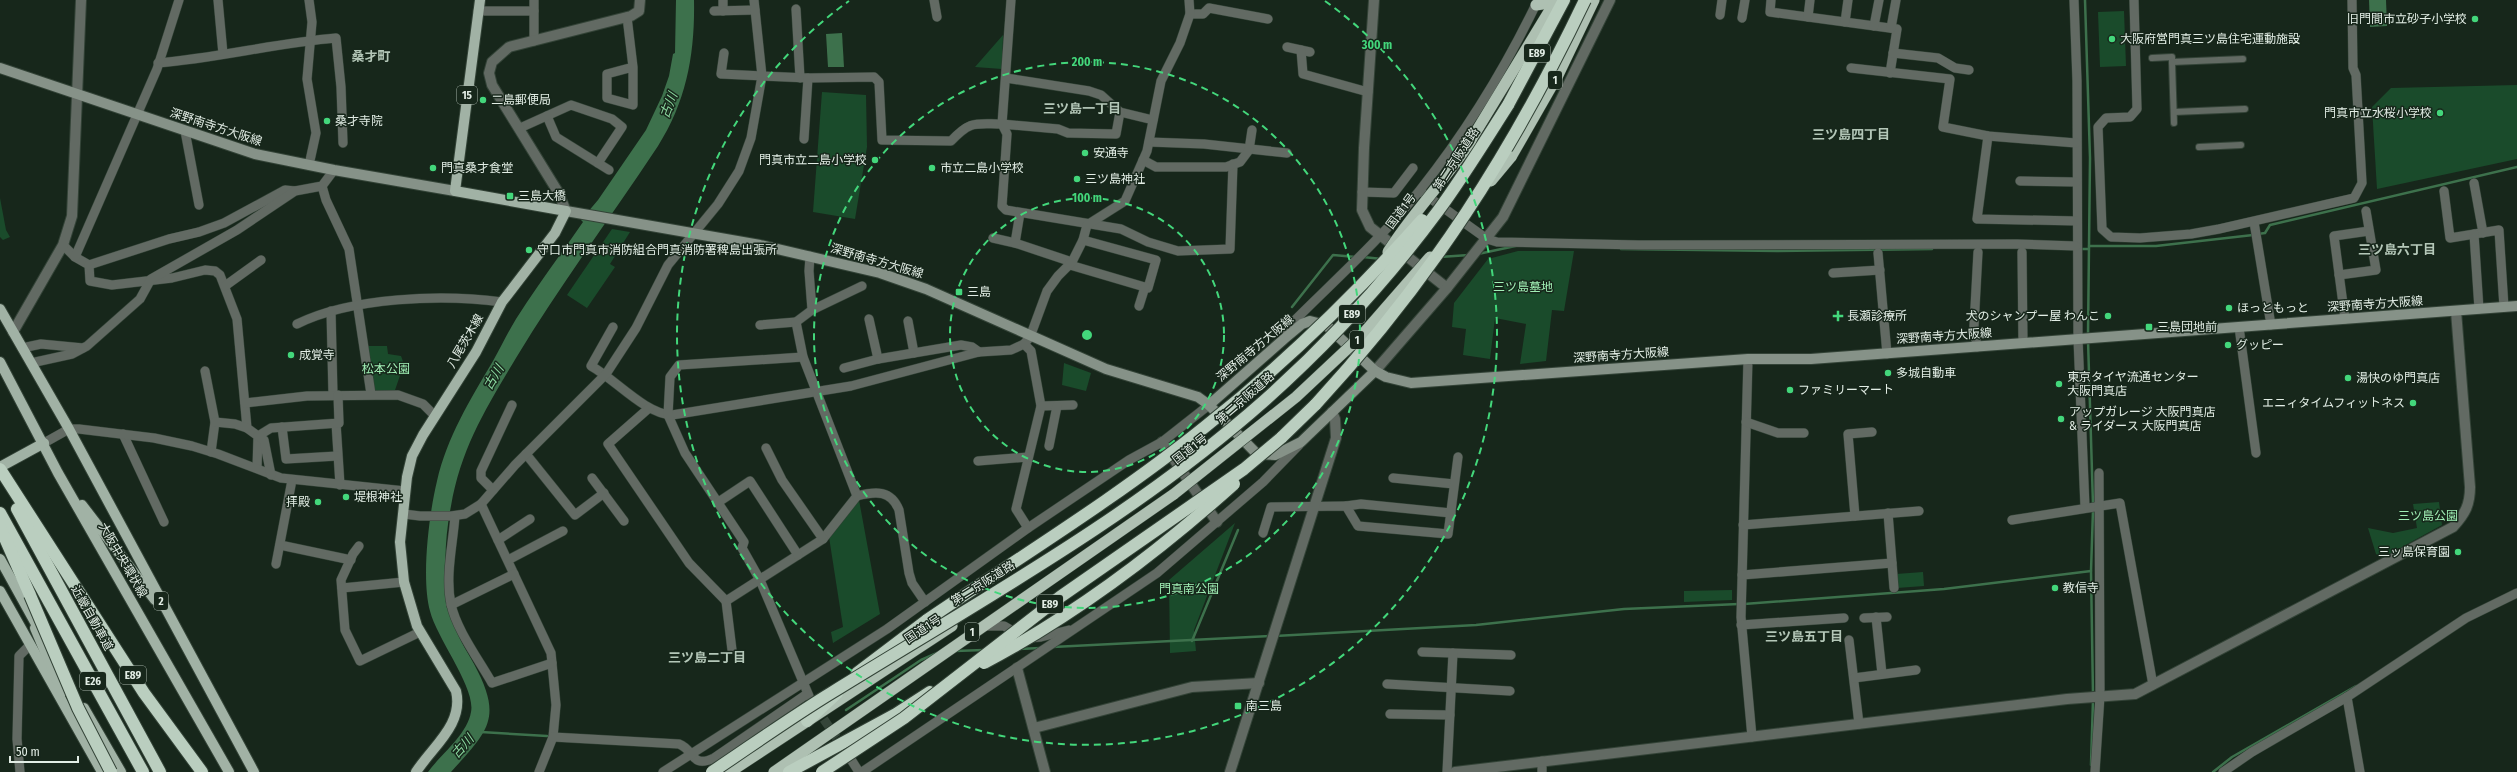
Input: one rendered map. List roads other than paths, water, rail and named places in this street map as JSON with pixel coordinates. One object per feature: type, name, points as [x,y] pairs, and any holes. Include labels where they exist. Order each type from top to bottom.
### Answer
[{"type":"highway","name":"E89","points":[[822,772],[904,718],[1060,596],[1215,490],[1281,438],[1353,364],[1430,268],[1487,183],[1528,114],[1585,0]]},
{"type":"highway","name":"1","points":[[774,772],[980,627],[1174,494],[1296,397],[1361,336],[1420,266],[1461,221],[1511,157],[1558,75],[1594,0]]},
{"type":"highway","points":[[1537,2],[1559,1]]},
{"type":"highway","name":"第二京阪道路","points":[[729,767],[827,696],[1091,531],[1210,446],[1264,401],[1314,354],[1410,248],[1466,170],[1508,105],[1559,1]]},
{"type":"highway","name":"国道1号","points":[[729,767],[807,721],[1094,535],[1167,483],[1267,405],[1314,359],[1358,304],[1424,194],[1456,164],[1559,1]]},
{"type":"highway","points":[[807,721],[863,668],[927,620],[1140,476],[1206,426],[1252,388],[1317,329],[1403,241],[1465,167],[1508,105]]},
{"type":"highway","points":[[789,772],[896,714],[1038,632],[1117,581],[1186,526],[1281,438]]},
{"type":"highway","name":"E89","points":[[0,468],[144,693],[202,772]]},
{"type":"highway","name":"近畿自動車道","points":[[0,478],[160,772]]},
{"type":"highway","name":"E26","points":[[0,513],[143,772]]},
{"type":"highway","points":[[0,527],[78,708],[111,772]]},
{"type":"highway","name":"E89","points":[[711,772],[729,767]]},
{"type":"main road","name":"15","points":[[455,191],[480,0]]},
{"type":"main road","name":"深野南寺方大阪線","points":[[0,68],[235,149],[334,170],[455,191]]},
{"type":"main road","points":[[455,191],[566,211]]},
{"type":"main road","name":"深野南寺方大阪線","points":[[566,211],[696,233],[810,256],[902,280],[1027,340],[1106,369],[1198,397],[1209,405],[1257,454],[1275,455],[1301,442],[1375,371]]},
{"type":"main road","name":"八尾茨木線","points":[[416,772],[457,716],[458,700],[456,690],[420,632],[404,582],[400,542],[404,514],[405,491],[412,456],[435,416],[476,352],[502,302],[555,234],[566,211]]},
{"type":"main road","name":"深野南寺方大阪線","points":[[1209,405],[1302,324],[1317,321],[1326,325],[1375,371],[1386,377],[1411,383],[1748,359],[1811,359],[1887,354],[2517,306]]},
{"type":"main road","name":"2","points":[[0,309],[69,429],[254,772]]},
{"type":"main road","name":"大阪中央環状線","points":[[0,362],[44,443],[58,473],[229,772]]},
{"type":"main road","points":[[0,468],[44,443]]},
{"type":"main road","points":[[58,473],[173,624]]},
{"type":"main road","points":[[0,559],[121,772]]},
{"type":"main road","points":[[1,595],[102,772]]},
{"type":"main road","points":[[27,607],[77,727]]},
{"type":"street","points":[[13,332],[63,245],[72,216],[81,0]]},
{"type":"street","points":[[75,257],[158,63],[179,0]]},
{"type":"street","points":[[218,0],[223,54]]},
{"type":"street","points":[[309,0],[312,22],[309,40],[307,79],[316,133],[309,165]]},
{"type":"street","points":[[534,0],[534,41]]},
{"type":"street","points":[[566,211],[558,192],[520,128],[492,85],[489,73],[492,62],[509,47],[627,17],[639,10],[640,0]]},
{"type":"street","points":[[723,0],[724,11]]},
{"type":"street","points":[[404,514],[420,516],[453,516],[465,514],[481,504],[526,454],[606,374],[636,328],[668,265],[696,233],[718,204],[738,171],[751,138],[762,76],[754,0]]},
{"type":"street","points":[[934,0],[937,17]]},
{"type":"street","points":[[1010,0],[1002,124],[1007,134],[1002,206],[1006,210],[1087,225],[1121,229],[1148,242],[1178,251],[1230,249],[1233,164]]},
{"type":"street","points":[[613,327],[591,366],[606,374],[649,408],[668,415],[724,409],[816,393],[851,386],[980,352],[1011,350],[1027,340],[1047,291],[1058,276],[1071,264],[1083,240],[1087,225],[1125,201],[1143,160],[1149,142],[1161,81],[1180,43],[1190,14],[1189,0]]},
{"type":"street","points":[[1374,0],[1362,210],[1370,227],[1447,288]]},
{"type":"street","points":[[1600,20],[1602,0]]},
{"type":"street","points":[[1375,371],[1447,288],[1487,239],[1514,199],[1610,0]]},
{"type":"street","points":[[1720,15],[1722,0]]},
{"type":"street","points":[[1742,18],[1745,0]]},
{"type":"street","points":[[1771,0],[1770,12],[1897,29],[1890,73]]},
{"type":"street","points":[[1808,17],[1810,0]]},
{"type":"street","points":[[1845,22],[1848,0]]},
{"type":"street","points":[[1874,26],[1879,0]]},
{"type":"street","points":[[1891,28],[1896,0]]},
{"type":"street","points":[[2074,0],[2076,246],[2085,507]]},
{"type":"street","points":[[2134,0],[2137,110],[2130,117],[2106,118],[2098,127],[2102,229],[2111,237],[2140,238],[2191,234],[2255,225],[2354,198],[2362,183],[2356,75],[2353,68],[2352,0]]},
{"type":"street","points":[[1284,339],[1292,323],[1380,234],[1424,194],[1490,89],[1537,2]]},
{"type":"street","points":[[1190,14],[1203,14],[1209,8],[1268,19]]},
{"type":"street","points":[[796,9],[804,78],[804,139]]},
{"type":"street","points":[[714,11],[755,10]]},
{"type":"street","points":[[478,11],[534,11]]},
{"type":"street","points":[[627,17],[633,67],[633,105],[607,98],[607,74],[633,67]]},
{"type":"street","points":[[158,63],[198,59],[309,40],[336,38],[341,87],[343,143]]},
{"type":"street","points":[[1287,47],[1306,51],[1303,74],[1368,92]]},
{"type":"street","points":[[724,53],[721,74],[804,78],[874,77],[878,82],[882,140],[951,141],[962,129],[971,124],[1002,124],[1058,129],[1068,133],[1116,134],[1120,112]]},
{"type":"street","points":[[1893,53],[1938,58],[1955,68],[1969,70]]},
{"type":"street","points":[[2152,58],[2172,57],[2174,123]]},
{"type":"street","points":[[2172,62],[2243,59]]},
{"type":"street","points":[[1851,68],[1950,79],[1943,127],[1988,136],[2076,143]]},
{"type":"street","points":[[1006,78],[1089,91],[1102,95],[1120,112],[1153,120]]},
{"type":"street","points":[[520,128],[571,105],[612,120],[622,127],[598,163]]},
{"type":"street","points":[[2174,112],[2245,109]]},
{"type":"street","points":[[547,116],[556,137],[609,170]]},
{"type":"street","points":[[1143,160],[1156,167],[1226,167],[1240,162],[1250,150],[1252,130]]},
{"type":"street","points":[[185,131],[199,205]]},
{"type":"street","points":[[1988,136],[1977,219],[2076,221]]},
{"type":"street","points":[[1149,142],[1204,144],[1287,153]]},
{"type":"street","points":[[2199,147],[2241,145]]},
{"type":"street","points":[[1362,192],[1394,194],[1413,168]]},
{"type":"street","points":[[63,245],[75,257],[89,265],[163,240],[199,232],[224,223],[285,190],[295,191],[322,186],[334,170]]},
{"type":"street","points":[[2020,181],[2076,182]]},
{"type":"street","points":[[2474,183],[2478,233],[2479,309]]},
{"type":"street","points":[[322,186],[326,200],[349,249],[353,282],[359,306],[371,394]]},
{"type":"street","points":[[31,363],[72,354],[82,348],[140,299],[151,279],[237,230],[295,191]]},
{"type":"street","points":[[2444,191],[2450,238],[2499,230],[2504,306]]},
{"type":"street","points":[[1424,194],[1487,239],[1496,242],[1639,245],[2017,244],[2076,246]]},
{"type":"street","points":[[2340,275],[2376,270],[2366,211]]},
{"type":"street","points":[[1015,243],[1020,213]]},
{"type":"street","points":[[2255,225],[2271,325]]},
{"type":"street","points":[[2345,319],[2334,236],[2370,231]]},
{"type":"street","points":[[993,238],[1015,243],[1071,264],[1148,288],[1156,260],[1083,240]]},
{"type":"street","points":[[1977,347],[1974,326],[1978,252]]},
{"type":"street","points":[[2022,252],[2023,343]]},
{"type":"street","points":[[1878,253],[1887,354]]},
{"type":"street","points":[[810,256],[809,271],[812,310]]},
{"type":"street","points":[[225,286],[261,260]]},
{"type":"street","points":[[89,265],[90,281],[112,285],[215,271],[220,275],[237,319],[247,428]]},
{"type":"street","points":[[1833,273],[1880,270]]},
{"type":"street","points":[[760,325],[796,322],[812,310],[862,286]]},
{"type":"street","points":[[1139,306],[1145,287]]},
{"type":"street","points":[[297,324],[331,311],[413,299],[502,302]]},
{"type":"street","points":[[331,311],[339,423],[336,423],[340,485]]},
{"type":"street","points":[[1454,772],[2100,696],[2135,694],[2453,527],[2463,516],[2470,502],[2470,487],[2456,311]]},
{"type":"street","points":[[869,319],[878,358]]},
{"type":"street","points":[[908,321],[914,353]]},
{"type":"street","points":[[796,322],[803,357],[857,496]]},
{"type":"street","points":[[2239,327],[2256,453]]},
{"type":"street","points":[[1027,340],[1031,351],[1041,406],[1016,509],[1028,528]]},
{"type":"street","points":[[22,348],[41,344],[82,348]]},
{"type":"street","points":[[844,368],[878,358],[961,345],[972,347],[980,352]]},
{"type":"street","points":[[553,737],[679,744],[685,746],[690,755],[699,762],[714,758],[808,695],[802,684],[760,580],[742,548],[744,542],[685,453],[668,415],[670,377],[679,365],[803,357]]},
{"type":"street","points":[[1748,359],[1741,625],[1752,737]]},
{"type":"street","points":[[205,371],[215,422],[211,452]]},
{"type":"street","points":[[245,403],[336,395],[371,394],[398,396],[423,404],[435,416]]},
{"type":"street","points":[[494,490],[481,478],[481,471],[512,405]]},
{"type":"street","points":[[1041,406],[1073,405]]},
{"type":"street","points":[[663,772],[802,684],[925,602],[1028,528],[1129,460],[1162,442],[1209,405]]},
{"type":"street","points":[[1049,446],[1057,406]]},
{"type":"street","points":[[649,408],[608,444],[690,563],[726,601],[732,650]]},
{"type":"street","points":[[1230,772],[1336,438],[1335,419],[1332,412]]},
{"type":"street","points":[[215,422],[235,424],[247,428],[264,440],[271,475]]},
{"type":"street","points":[[1746,422],[1778,434],[1804,434]]},
{"type":"street","points":[[258,436],[271,428],[336,423]]},
{"type":"street","points":[[282,427],[286,460],[337,456]]},
{"type":"street","points":[[44,443],[69,429],[154,438],[211,452],[271,475],[292,480],[405,491]]},
{"type":"street","points":[[1855,516],[1848,434],[1872,432]]},
{"type":"street","points":[[123,434],[164,522]]},
{"type":"street","points":[[256,468],[258,436]]},
{"type":"street","points":[[1162,442],[1217,522]]},
{"type":"street","points":[[847,772],[857,768],[1016,668],[1157,573],[1263,482],[1301,442]]},
{"type":"street","points":[[766,448],[782,480],[823,539]]},
{"type":"street","points":[[526,454],[575,515],[604,493]]},
{"type":"street","points":[[978,461],[1028,457]]},
{"type":"street","points":[[1346,506],[1358,526],[1448,534],[1458,457]]},
{"type":"street","points":[[2096,772],[2100,696],[2100,473]]},
{"type":"street","points":[[592,478],[624,520]]},
{"type":"street","points":[[1393,478],[1454,484]]},
{"type":"street","points":[[276,564],[292,480]]},
{"type":"street","points":[[717,503],[750,481],[798,555]]},
{"type":"street","points":[[726,601],[823,539],[857,496],[882,492],[895,500],[899,510],[912,583],[925,602]]},
{"type":"street","points":[[2012,520],[2085,507],[2120,503],[2154,685]]},
{"type":"street","points":[[481,504],[551,653],[556,705],[553,737],[538,772]]},
{"type":"street","points":[[1263,533],[1271,507],[1314,508],[1361,504],[1451,513]]},
{"type":"street","points":[[1743,525],[1918,511]]},
{"type":"street","points":[[1888,513],[1894,588]]},
{"type":"street","points":[[453,516],[449,586],[451,605],[457,621],[492,683],[552,663]]},
{"type":"street","points":[[498,540],[530,519]]},
{"type":"street","points":[[508,560],[563,531]]},
{"type":"street","points":[[280,545],[351,560]]},
{"type":"street","points":[[359,546],[341,580],[345,630],[360,660],[420,632]]},
{"type":"street","points":[[1742,575],[1892,563]]},
{"type":"street","points":[[451,605],[514,574]]},
{"type":"street","points":[[342,588],[404,582]]},
{"type":"street","points":[[2223,772],[2252,752],[2347,697],[2466,618],[2517,593]]},
{"type":"street","points":[[1876,617],[1882,674]]},
{"type":"street","points":[[1864,618],[1888,617]]},
{"type":"street","points":[[1741,625],[1844,618]]},
{"type":"street","points":[[980,627],[1004,626],[1023,636],[1032,638],[1076,628]]},
{"type":"street","points":[[1849,640],[1859,724]]},
{"type":"street","points":[[20,772],[17,739],[18,656],[29,646]]},
{"type":"street","points":[[1422,652],[1511,655]]},
{"type":"street","points":[[1446,772],[1454,653]]},
{"type":"street","points":[[1016,668],[1034,728],[1045,772]]},
{"type":"street","points":[[1854,678],[1916,670]]},
{"type":"street","points":[[1034,728],[1192,687],[1259,684]]},
{"type":"street","points":[[1387,684],[1510,691]]},
{"type":"street","points":[[2347,697],[2360,772]]},
{"type":"street","points":[[1390,714],[1450,715]]},
{"type":"street","points":[[1542,761],[1542,772]]},
{"type":"water","name":"古川","points":[[676,0],[694,0],[693,39],[691,57],[682,94],[668,129],[516,358],[476,429],[461,465],[455,485],[448,521],[446,552],[447,583],[456,629],[483,682],[488,698],[488,722],[483,734],[475,745],[451,772],[428,772],[459,736],[469,720],[471,712],[471,702],[468,690],[434,622],[427,597],[427,546],[431,511],[441,465],[460,419],[516,319],[583,222],[581,220],[598,200],[646,130],[662,96],[669,76],[673,54],[675,53]]},
{"type":"water","points":[[2369,0],[2386,0],[2387,26],[2370,27]]},
{"type":"water","points":[[842,33],[844,67],[828,67],[826,34]]},
{"type":"waterway","points":[[2085,0],[2090,158],[2088,335]]},
{"type":"waterway","points":[[2258,234],[2265,233],[2270,225],[2517,167]]},
{"type":"waterway","points":[[2089,246],[2156,246],[2253,235]]},
{"type":"waterway","points":[[1478,254],[1520,245]]},
{"type":"waterway","points":[[1621,249],[1777,251],[1932,249]]},
{"type":"waterway","points":[[2079,249],[2088,249]]},
{"type":"waterway","points":[[1292,307],[1333,255],[1356,257]]},
{"type":"waterway","points":[[1440,257],[1469,255]]},
{"type":"waterway","points":[[1363,257],[1382,259]]},
{"type":"waterway","points":[[2088,340],[2093,505]]},
{"type":"waterway","points":[[2093,510],[2091,571],[2093,695]]},
{"type":"waterway","points":[[1192,641],[1238,530]]},
{"type":"waterway","points":[[1744,604],[1944,589],[2091,571]]},
{"type":"waterway","points":[[1275,636],[1476,625],[1624,609],[1739,604]]},
{"type":"waterway","points":[[1053,647],[1270,636]]},
{"type":"waterway","points":[[1019,649],[1040,648]]},
{"type":"waterway","points":[[955,651],[984,650]]},
{"type":"waterway","points":[[846,710],[921,660],[937,653]]},
{"type":"waterway","points":[[2213,772],[2232,757],[2356,686]]},
{"type":"waterway","points":[[2091,765],[2093,700]]},
{"type":"waterway","points":[[481,732],[547,736]]},
{"type":"tunnel","points":[[816,708],[852,760]]},
{"type":"place","name":"旧門間市立砂子小学校","points":[[2475,19]]},
{"type":"place","name":"大阪府営門真三ツ島住宅運動施設","points":[[2112,39]]},
{"type":"place","name":"二島郵便局","points":[[483,100]]},
{"type":"place","name":"門真市立水桜小学校","points":[[2440,113]]},
{"type":"place","name":"桑才寺院","points":[[327,121]]},
{"type":"place","name":"安通寺","points":[[1085,153]]},
{"type":"place","name":"門真市立二島小学校","points":[[875,160]]},
{"type":"place","name":"門真桑才食堂","points":[[433,168]]},
{"type":"place","name":"市立二島小学校","points":[[932,168]]},
{"type":"place","name":"三ツ島神社","points":[[1077,179]]},
{"type":"place","name":"三島大橋","points":[[510,196]]},
{"type":"place","name":"守口市門真市消防組合門真消防署稗島出張所","points":[[529,250]]},
{"type":"place","name":"三島","points":[[959,292]]},
{"type":"place","name":"ほっともっと","points":[[2229,308]]},
{"type":"place","name":"長瀬診療所","points":[[1838,316]]},
{"type":"place","name":"犬のシャンプー屋 わんこ","points":[[2108,316]]},
{"type":"place","name":"三島団地前","points":[[2149,327]]},
{"type":"place","name":"グッピー","points":[[2228,345]]},
{"type":"place","name":"成覚寺","points":[[291,355]]},
{"type":"place","name":"多城自動車","points":[[1888,373]]},
{"type":"place","name":"湯快のゆ門真店","points":[[2348,378]]},
{"type":"place","name":"東京タイヤ流通センター 大阪門真店","points":[[2059,384]]},
{"type":"place","name":"ファミリーマート","points":[[1790,390]]},
{"type":"place","name":"エニィタイムフィットネス","points":[[2413,403]]},
{"type":"place","name":"アップガレージ 大阪門真店 & ライダース 大阪門真店","points":[[2061,419]]},
{"type":"place","name":"堤根神社","points":[[346,497]]},
{"type":"place","name":"拝殿","points":[[318,502]]},
{"type":"place","name":"三ッ島保育園","points":[[2458,552]]},
{"type":"place","name":"教信寺","points":[[2055,588]]},
{"type":"place","name":"南三島","points":[[1238,706]]},
{"type":"district","name":"桑才町","points":[[371,56]]},
{"type":"district","name":"三ツ島一丁目","points":[[1082,108]]},
{"type":"district","name":"三ツ島四丁目","points":[[1851,134]]},
{"type":"district","name":"三ツ島六丁目","points":[[2397,249]]},
{"type":"district","name":"三ツ島五丁目","points":[[1804,636]]},
{"type":"district","name":"三ツ島二丁目","points":[[707,657]]},
{"type":"park label","name":"三ツ島墓地","points":[[1523,287]]},
{"type":"park label","name":"松本公園","points":[[386,369]]},
{"type":"park label","name":"三ツ島公園","points":[[2428,516]]},
{"type":"park label","name":"門真南公園","points":[[1189,589]]}]
